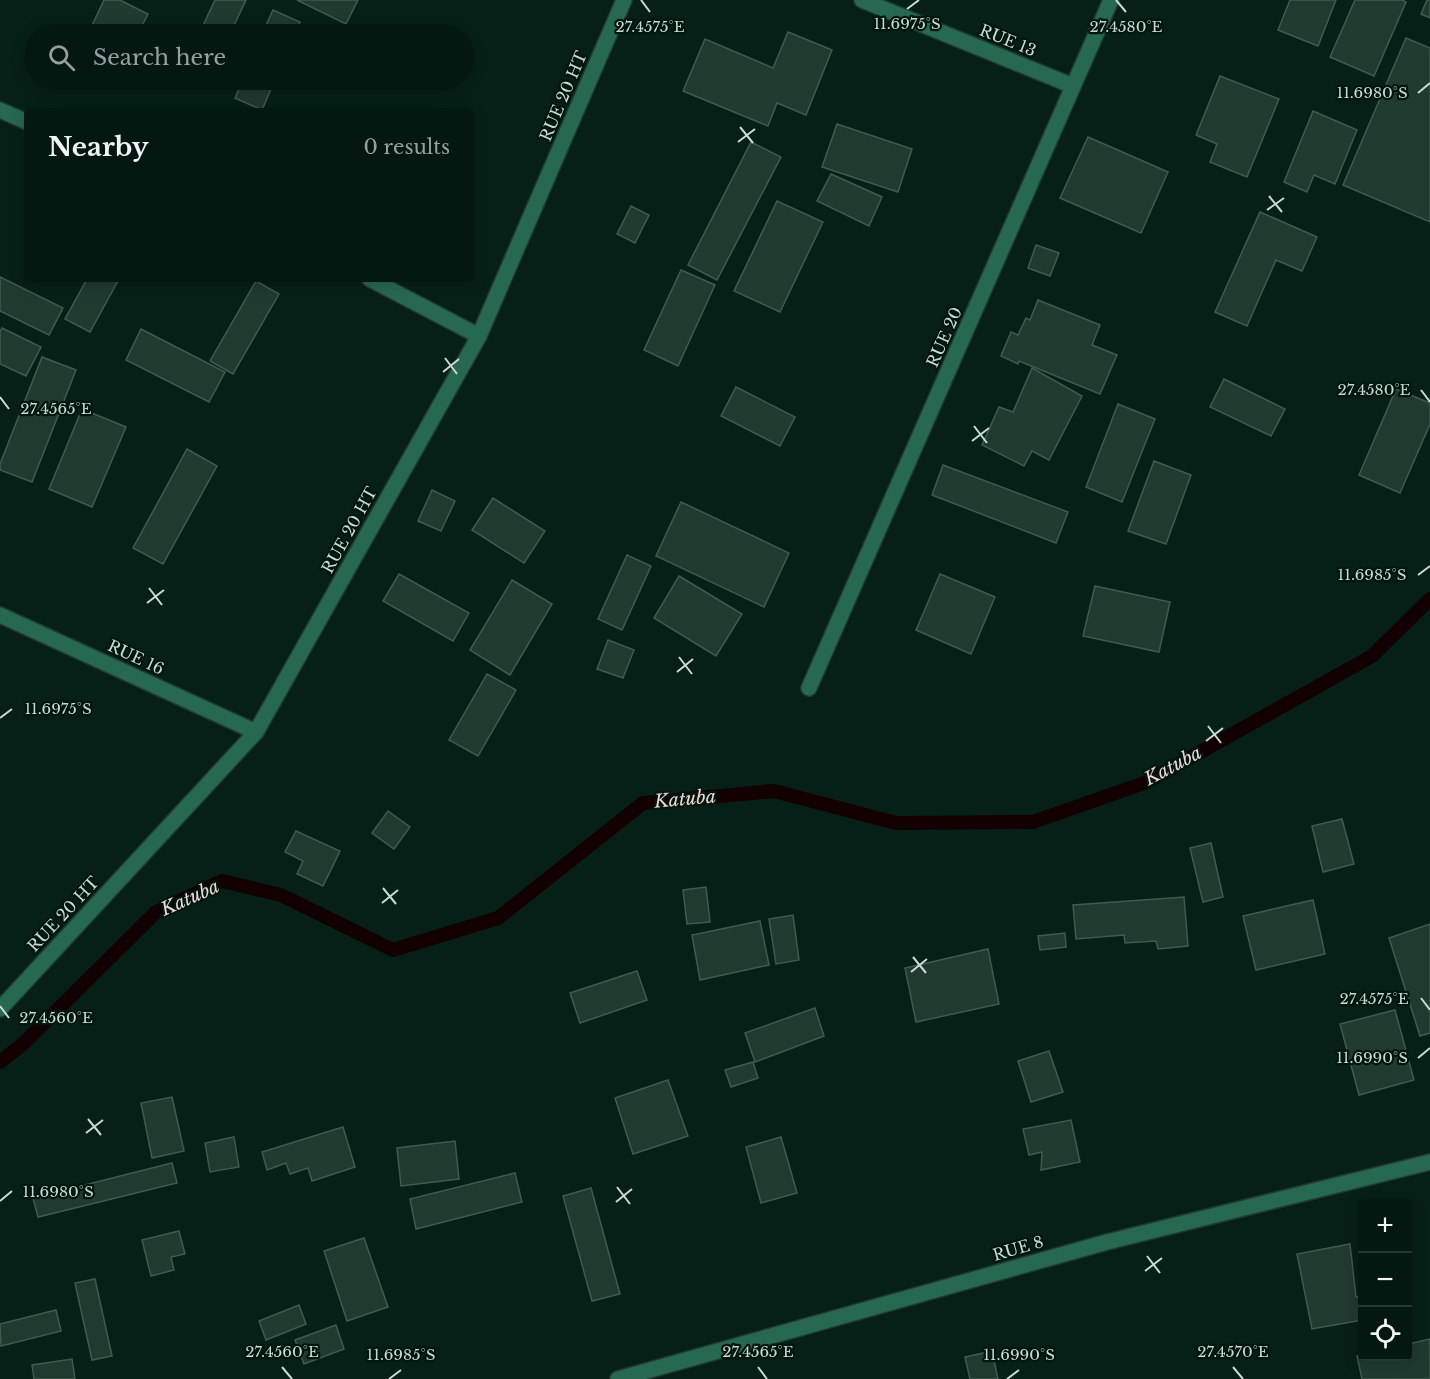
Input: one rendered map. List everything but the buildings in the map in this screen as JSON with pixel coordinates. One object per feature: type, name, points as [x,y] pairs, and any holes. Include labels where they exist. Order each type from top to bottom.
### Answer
[{"type":"street","name":"RUE 20 HT","points":[[0,1009],[256,732],[479,336],[624,0]]},
{"type":"street","name":"RUE 13","points":[[862,0],[1073,86]]},
{"type":"street","name":"RUE 20","points":[[809,688],[1111,0]]},
{"type":"street","points":[[0,110],[24,121]]},
{"type":"street","points":[[376,282],[479,336]]},
{"type":"street","name":"RUE 16","points":[[0,615],[256,732]]},
{"type":"street","name":"RUE 8","points":[[618,1379],[1107,1242],[1430,1162]]},
{"type":"waterway","name":"Katuba","points":[[0,1062],[24,1043],[156,912],[222,881],[281,895],[393,950],[498,918],[643,803],[774,791],[896,823],[1033,822],[1147,782],[1372,656],[1430,599]]}]
